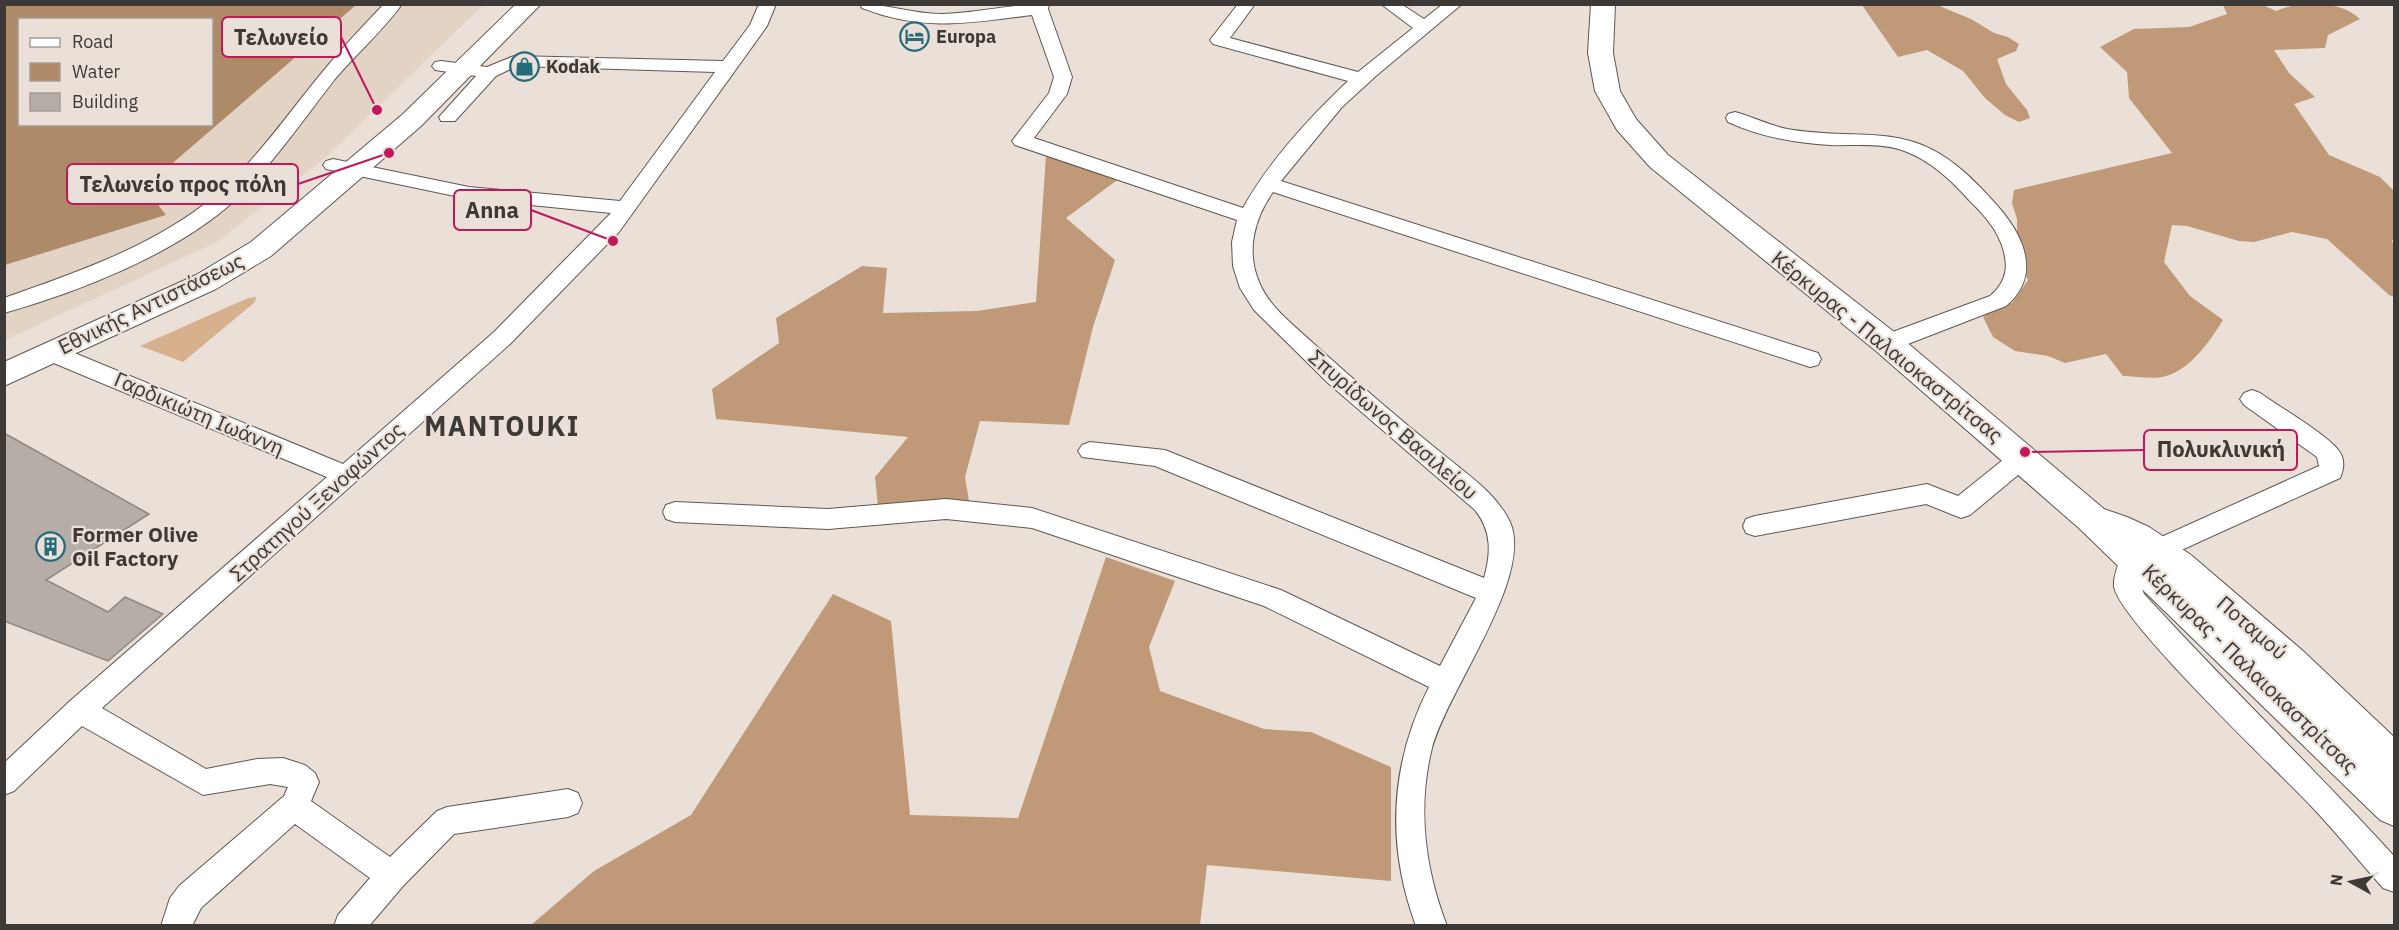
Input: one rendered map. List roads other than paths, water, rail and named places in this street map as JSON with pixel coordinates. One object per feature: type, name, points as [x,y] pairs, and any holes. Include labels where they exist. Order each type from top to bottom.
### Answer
[{"type":"main road","name":"Εθνικής Αντιστάσεως","points":[[465,69],[505,4]]},
{"type":"main road","name":"Εθνικής Αντιστάσεως","points":[[4,375],[51,353],[87,326],[212,259],[345,168],[465,69],[530,4]]},
{"type":"main road","name":"Κέρκυρας - Παλαιοκαστρίτσας","points":[[1603,4],[1599,51],[1602,76],[1614,106],[1636,138],[1671,172],[1887,343],[2092,519],[2145,554],[2394,807]]},
{"type":"main road","name":"Εθνικής Αντιστάσεως","points":[[4,354],[87,326]]},
{"type":"main road","name":"Ποταμού","points":[[2145,554],[2215,595],[2338,705],[2394,763]]},
{"type":"street","points":[[4,306],[138,253],[176,234],[211,210],[258,165],[335,67],[394,4]]},
{"type":"street","name":"Στρατηγού Ξενοφώντος","points":[[4,782],[80,710],[502,338],[612,227],[758,26],[768,4]]},
{"type":"street","points":[[868,4],[902,16],[926,18],[979,16],[1040,7],[1063,77],[1058,94],[1022,141],[1248,216]]},
{"type":"street","points":[[1247,4],[1219,40],[1361,80]]},
{"type":"street","points":[[1389,4],[1425,28]]},
{"type":"street","name":"Σπυρίδωνος Βασιλείου","points":[[1432,926],[1420,891],[1411,851],[1414,768],[1428,720],[1492,593],[1500,570],[1501,533],[1494,517],[1473,494],[1348,388],[1263,306],[1250,287],[1244,261],[1243,236],[1248,216],[1268,184],[1317,122],[1361,80],[1454,4]]},
{"type":"street","points":[[448,117],[465,69],[524,60],[727,68]]},
{"type":"street","points":[[1735,118],[1752,127],[1784,135],[1876,140],[1913,147],[1934,158],[1962,180],[2009,236],[2016,254],[2016,277],[2011,291],[1998,301],[1887,343]]},
{"type":"street","points":[[345,168],[468,193],[624,208]]},
{"type":"street","points":[[1268,184],[1810,359]]},
{"type":"street","name":"Γαρδικιώτη Ιωάννη","points":[[51,353],[346,476]]},
{"type":"street","points":[[2252,399],[2325,451],[2331,459],[2331,471],[2145,554],[2127,586],[2135,602],[2204,679],[2322,797],[2394,879]]},
{"type":"street","points":[[1090,451],[1156,457],[1492,593]]},
{"type":"street","points":[[1755,526],[1927,494],[1961,508],[2022,458]]},
{"type":"street","points":[[675,512],[828,519],[946,509],[1032,518],[1272,597],[1446,683]]},
{"type":"street","points":[[80,710],[203,782],[215,783],[284,770],[296,773],[305,782],[294,806],[190,897],[181,909],[176,926]]},
{"type":"street","points":[[349,926],[392,876],[447,821],[568,803]]},
{"type":"street","points":[[294,806],[392,876]]},
{"type":"water","points":[[5,4],[356,4],[153,180],[159,206],[166,215],[5,265]]},
{"type":"place","name":"Europa","points":[[915,37]]},
{"type":"place","name":"Kodak","points":[[525,67]]},
{"type":"place","name":"Τελωνείο","points":[[377,110]]},
{"type":"place","name":"Τελωνείο προς πόλη","points":[[389,153]]},
{"type":"place","name":"Anna","points":[[613,241]]},
{"type":"place","name":"Πολυκλινική","points":[[2025,452]]},
{"type":"place","name":"Former Olive Oil Factory","points":[[51,547]]},
{"type":"district","name":"MANTOUKI","points":[[502,427]]}]
